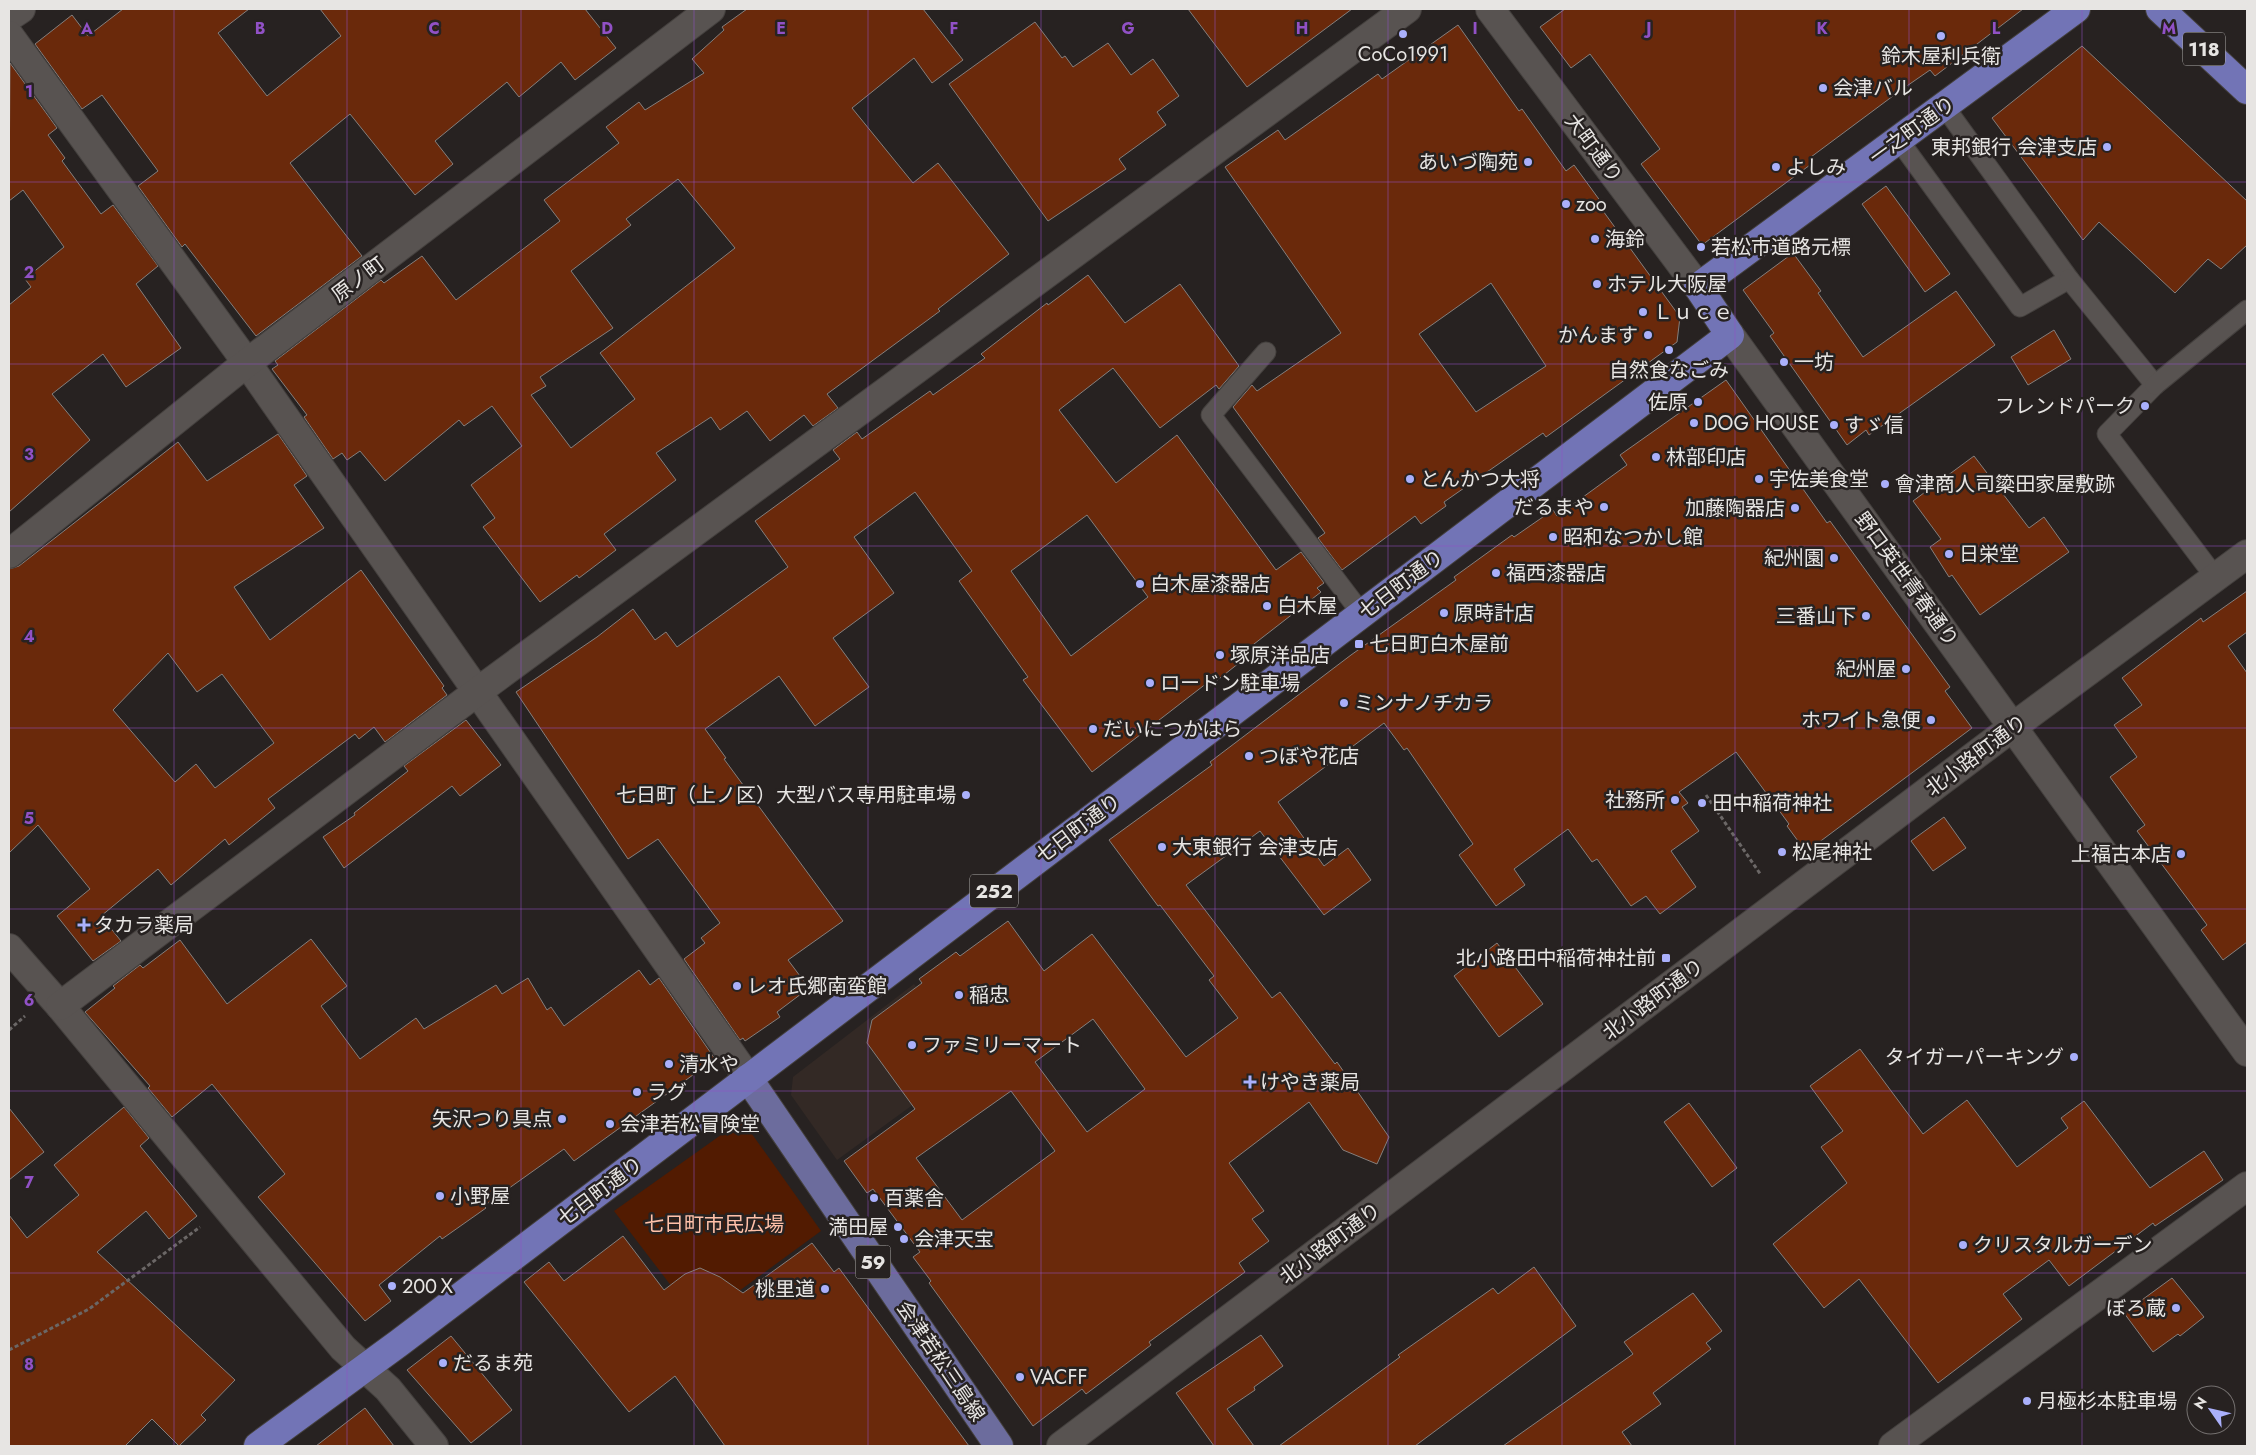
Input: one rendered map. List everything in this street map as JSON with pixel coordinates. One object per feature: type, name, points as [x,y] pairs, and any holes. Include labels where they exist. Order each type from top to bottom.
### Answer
[{"type":"highway","name":"一之町通り","points":[[1698,287],[2076,9]]},
{"type":"highway","name":"118","points":[[2160,9],[2247,90]]},
{"type":"highway","points":[[1698,287],[1730,335]]},
{"type":"highway","name":"七日町通り","points":[[258,1446],[365,1368],[1730,335]]},
{"type":"main road","name":"会津若松三島線","points":[[748,1078],[1000,1446]]},
{"type":"street","points":[[9,17],[21,9]]},
{"type":"street","name":"原ノ町","points":[[9,554],[247,363],[711,9]]},
{"type":"street","points":[[60,1006],[477,692],[1407,9]]},
{"type":"street","name":"大町通り","points":[[1490,9],[1698,287]]},
{"type":"street","points":[[9,36],[247,363],[748,1078]]},
{"type":"street","name":"野口英世青春通り","points":[[1730,335],[2014,726],[2247,1052]]},
{"type":"street","name":"北小路町通り","points":[[1061,1446],[2014,726],[2247,554]]},
{"type":"street","points":[[9,948],[60,1006],[343,1348],[388,1389],[434,1446]]},
{"type":"street","points":[[1894,1446],[2247,1186]]},
{"type":"lane","points":[[1944,106],[2069,279],[2155,384]]},
{"type":"lane","points":[[1898,139],[2020,307],[2069,279]]},
{"type":"lane","points":[[2215,577],[2107,434],[2155,384],[2247,310]]},
{"type":"lane","points":[[1266,352],[1210,415],[1362,614]]},
{"type":"path","points":[[1706,795],[1762,878]]},
{"type":"path","points":[[9,1350],[89,1309],[227,1208]]},
{"type":"shaded area","points":[[914,984],[973,1061],[837,1160],[791,1095],[793,1077]]},
{"type":"green space","name":"七日町市民広場","points":[[742,1120],[821,1231],[698,1321],[614,1211]]},
{"type":"building","points":[[123,9],[249,9],[218,33],[267,96],[341,36],[320,9],[585,9],[616,48],[575,80],[561,62],[519,97],[507,82],[435,141],[453,164],[415,195],[350,114],[290,163],[362,256],[256,336],[185,244],[182,247],[138,186],[158,171],[102,95],[82,109],[35,44],[72,15],[88,36]]},
{"type":"building","points":[[747,9],[923,9],[963,60],[932,83],[914,58],[852,108],[913,183],[938,163],[1009,254],[938,309],[940,311],[827,394],[838,408],[813,426],[804,415],[770,441],[747,411],[720,430],[711,417],[656,453],[676,480],[604,534],[616,550],[579,578],[577,575],[540,602],[483,527],[495,518],[471,485],[522,446],[492,406],[464,426],[459,420],[385,481],[360,451],[347,460],[342,453],[333,459],[304,417],[307,415],[272,369],[278,365],[275,361],[381,280],[384,283],[422,256],[456,300],[560,221],[544,200],[619,143],[606,127],[639,102],[645,110],[704,73],[692,59],[724,30],[722,27]],"holes":[[[678,179],[735,248],[600,353],[635,399],[571,448],[531,395],[546,386],[540,377],[613,328],[571,271],[631,225],[626,219]]]},
{"type":"building","points":[[1188,9],[1352,9],[1247,87]]},
{"type":"building","points":[[1565,9],[2023,9],[1935,76],[1930,70],[1901,90],[1811,157],[1814,162],[1702,245],[1641,164],[1660,149],[1590,54],[1571,68],[1540,27]]},
{"type":"building","points":[[1035,22],[1062,58],[1065,56],[1073,67],[1108,43],[1131,75],[1153,59],[1179,96],[1157,112],[1166,125],[1119,159],[1126,169],[1048,221],[949,84]]},
{"type":"building","points":[[1458,25],[1519,111],[1522,109],[1566,171],[1574,165],[1601,202],[1598,204],[1680,317],[1677,342],[1546,437],[1543,433],[1444,502],[1446,506],[1421,524],[1415,516],[1342,570],[1318,538],[1325,533],[1233,407],[1252,385],[1257,391],[1341,333],[1225,167],[1278,130],[1285,140],[1378,74],[1382,79]],"holes":[[[1491,283],[1546,366],[1476,412],[1419,334]]]},
{"type":"building","points":[[2082,46],[2247,201],[2247,245],[2221,269],[2208,259],[2175,293],[2099,222],[2083,240],[1992,118]]},
{"type":"building","points":[[10,63],[57,128],[48,135],[65,158],[62,161],[101,214],[113,205],[158,266],[136,284],[181,348],[126,387],[103,354],[52,394],[90,440],[9,512],[9,305],[31,287],[25,279],[64,247],[23,190],[9,201]]},
{"type":"building","points":[[1886,186],[1950,274],[1925,292],[1862,204]]},
{"type":"building","points":[[1793,253],[1821,291],[1818,293],[1863,357],[1956,291],[1995,345],[1869,435],[1866,430],[1847,445],[1770,336],[1774,333],[1743,290]]},
{"type":"building","points":[[1088,275],[1125,323],[1180,284],[1239,366],[1219,389],[1216,385],[1160,428],[1113,368],[1059,410],[1116,483],[1177,435],[1276,570],[1301,552],[1324,583],[1317,588],[1321,592],[1236,658],[1239,663],[1210,686],[1207,683],[1092,772],[1023,680],[1028,677],[959,581],[972,571],[915,492],[854,537],[894,593],[833,638],[869,687],[815,726],[779,676],[705,729],[726,758],[724,759],[843,921],[788,960],[809,988],[777,1012],[780,1017],[745,1041],[743,1038],[740,1040],[684,959],[705,943],[701,938],[720,923],[658,839],[628,859],[516,692],[597,637],[633,609],[655,640],[666,632],[677,647],[788,567],[755,521],[840,459],[833,450],[857,432],[862,439],[930,391],[933,395],[985,358],[981,354],[1047,303],[1048,305]],"holes":[[[1087,515],[1148,597],[1071,656],[1011,571]]]},
{"type":"building","points":[[2054,330],[2071,359],[2028,385],[2011,357]]},
{"type":"building","points":[[1726,380],[1827,523],[1830,521],[1950,687],[1945,691],[1972,728],[1806,852],[1787,826],[1789,824],[1736,752],[1679,792],[1688,803],[1682,807],[1699,831],[1671,851],[1696,887],[1660,914],[1646,896],[1631,906],[1597,859],[1592,862],[1568,829],[1514,869],[1525,885],[1496,906],[1459,855],[1473,844],[1407,748],[1404,750],[1384,723],[1278,802],[1324,866],[1348,848],[1371,880],[1324,915],[1260,831],[1186,885],[1272,998],[1280,992],[1335,1064],[1337,1062],[1389,1137],[1377,1164],[1343,1150],[1309,1102],[1229,1163],[1264,1211],[1252,1219],[1269,1241],[1239,1263],[1245,1272],[1149,1342],[1151,1345],[1086,1394],[1082,1389],[1033,1426],[929,1283],[931,1281],[913,1257],[920,1252],[873,1189],[867,1193],[844,1161],[915,1109],[867,1043],[872,1020],[922,983],[919,979],[956,952],[960,956],[1008,921],[1044,971],[1092,934],[1186,1057],[1238,1018],[1209,980],[1214,976],[1160,905],[1158,906],[1109,840],[1212,765],[1210,762],[1351,655],[1456,580],[1454,577],[1512,535],[1514,537],[1553,510],[1557,516],[1627,465],[1620,455]],"holes":[[[1093,1019],[1145,1089],[1087,1132],[1035,1062]],[[1011,1091],[1055,1151],[962,1220],[916,1158]]]},
{"type":"building","points":[[278,434],[307,476],[294,485],[324,528],[234,587],[270,640],[361,570],[444,686],[442,688],[447,695],[385,742],[374,727],[359,739],[355,734],[268,799],[275,808],[229,845],[225,839],[171,885],[158,869],[101,916],[121,941],[93,961],[57,916],[90,889],[38,825],[9,853],[9,569],[19,566],[178,442],[207,481]],"holes":[[[168,653],[197,692],[222,674],[274,743],[215,788],[196,764],[175,782],[113,710]]]},
{"type":"building","points":[[1974,456],[2029,528],[2044,517],[2069,552],[1980,615],[1952,575],[1949,577],[1930,547],[1941,539],[1913,501]]},
{"type":"building","points":[[2247,591],[2247,632],[2228,646],[2247,673],[2247,942],[2223,960],[2201,930],[2207,925],[2137,831],[2145,825],[2110,777],[2137,757],[2114,725],[2142,705],[2122,678],[2201,618],[2203,622]]},
{"type":"building","points":[[466,720],[501,765],[460,796],[452,786],[344,868],[323,837],[355,815],[354,813],[408,771],[404,766]]},
{"type":"building","points":[[1944,817],[1966,848],[1933,871],[1911,841]]},
{"type":"building","points":[[311,939],[347,986],[321,1006],[360,1059],[416,1018],[424,1029],[496,985],[502,994],[528,978],[547,1010],[551,1007],[564,1026],[639,970],[650,985],[659,978],[715,1059],[574,1161],[564,1149],[484,1206],[486,1208],[442,1239],[440,1236],[379,1285],[391,1301],[365,1321],[258,1197],[285,1174],[212,1084],[172,1117],[148,1088],[150,1086],[85,1012],[115,988],[113,986],[140,965],[143,968],[180,940],[227,1004]]},
{"type":"building","points":[[1497,943],[1543,1004],[1499,1037],[1454,976]]},
{"type":"building","points":[[1860,1049],[1923,1134],[1967,1100],[2017,1167],[2068,1128],[2061,1118],[2084,1101],[2150,1188],[2204,1151],[2223,1180],[2155,1226],[2153,1223],[2069,1286],[2049,1260],[2003,1294],[2022,1319],[1938,1383],[1859,1279],[1824,1308],[1773,1244],[1847,1183],[1821,1147],[1843,1131],[1810,1086]]},
{"type":"building","points":[[1689,1103],[1737,1168],[1712,1187],[1664,1122]]},
{"type":"building","points":[[124,1107],[149,1138],[140,1146],[197,1216],[169,1239],[146,1211],[97,1252],[235,1380],[201,1415],[206,1420],[179,1446],[152,1419],[125,1446],[9,1446],[9,1215],[27,1238],[79,1195],[54,1165]]},
{"type":"building","points":[[9,1108],[44,1152],[9,1180]]},
{"type":"building","points":[[623,1236],[664,1290],[685,1274],[700,1268],[720,1277],[743,1293],[812,1243],[834,1272],[839,1268],[969,1446],[725,1446],[675,1376],[629,1412],[524,1282],[549,1262],[564,1281]]},
{"type":"building","points":[[1534,1267],[1576,1326],[1415,1446],[1279,1446],[1400,1357],[1398,1355],[1493,1288],[1498,1294]]},
{"type":"building","points":[[2172,1278],[2204,1317],[2180,1336],[2178,1334],[2153,1352],[2124,1313]]},
{"type":"building","points":[[1693,1293],[1722,1331],[1706,1343],[1711,1349],[1653,1393],[1661,1404],[1622,1432],[1632,1446],[1503,1446],[1633,1354],[1624,1342]]},
{"type":"building","points":[[1261,1335],[1283,1366],[1254,1387],[1255,1390],[1227,1409],[1254,1446],[1214,1446],[1176,1393]]},
{"type":"building","points":[[451,1336],[512,1410],[471,1443],[407,1370]]},
{"type":"building","points":[[365,1408],[394,1446],[316,1446]]},
{"type":"place","name":"CoCo1991","points":[[1403,34]]},
{"type":"place","name":"鈴木屋利兵衛","points":[[1941,36]]},
{"type":"place","name":"会津バル","points":[[1823,88]]},
{"type":"place","name":"東邦銀行 会津支店","points":[[2107,147]]},
{"type":"place","name":"あいづ陶苑","points":[[1528,162]]},
{"type":"place","name":"よしみ","points":[[1776,167]]},
{"type":"place","name":"zoo","points":[[1566,204]]},
{"type":"place","name":"海鈴","points":[[1595,239]]},
{"type":"place","name":"若松市道路元標","points":[[1701,247]]},
{"type":"place","name":"ホテル大阪屋","points":[[1597,284]]},
{"type":"place","name":"Ｌｕｃｅ","points":[[1643,312]]},
{"type":"place","name":"かんます","points":[[1648,335]]},
{"type":"place","name":"自然食なごみ","points":[[1669,350]]},
{"type":"place","name":"一坊","points":[[1784,362]]},
{"type":"place","name":"佐原","points":[[1698,402]]},
{"type":"place","name":"フレンドパーク","points":[[2145,406]]},
{"type":"place","name":"DOG HOUSE","points":[[1694,423]]},
{"type":"place","name":"すゞ信","points":[[1834,425]]},
{"type":"place","name":"林部印店","points":[[1656,457]]},
{"type":"place","name":"とんかつ大将","points":[[1410,479]]},
{"type":"place","name":"宇佐美食堂","points":[[1759,479]]},
{"type":"place","name":"會津商人司簗田家屋敷跡","points":[[1885,484]]},
{"type":"place","name":"だるまや","points":[[1604,507]]},
{"type":"place","name":"加藤陶器店","points":[[1795,508]]},
{"type":"place","name":"昭和なつかし館","points":[[1553,537]]},
{"type":"place","name":"日栄堂","points":[[1949,554]]},
{"type":"place","name":"紀州園","points":[[1834,558]]},
{"type":"place","name":"福西漆器店","points":[[1496,573]]},
{"type":"place","name":"白木屋漆器店","points":[[1140,584]]},
{"type":"place","name":"白木屋","points":[[1267,606]]},
{"type":"place","name":"原時計店","points":[[1444,613]]},
{"type":"place","name":"三番山下","points":[[1866,616]]},
{"type":"place","name":"七日町白木屋前","points":[[1359,644]]},
{"type":"place","name":"塚原洋品店","points":[[1220,655]]},
{"type":"place","name":"紀州屋","points":[[1906,669]]},
{"type":"place","name":"ロードン駐車場","points":[[1150,683]]},
{"type":"place","name":"ミンナノチカラ","points":[[1344,703]]},
{"type":"place","name":"ホワイト急便","points":[[1931,720]]},
{"type":"place","name":"だいにつかはら","points":[[1093,729]]},
{"type":"place","name":"つぼや花店","points":[[1249,756]]},
{"type":"place","name":"七日町（上ノ区）大型バス専用駐車場","points":[[966,795]]},
{"type":"place","name":"社務所","points":[[1675,800]]},
{"type":"place","name":"田中稲荷神社","points":[[1702,803]]},
{"type":"place","name":"大東銀行 会津支店","points":[[1162,847]]},
{"type":"place","name":"松尾神社","points":[[1782,852]]},
{"type":"place","name":"上福古本店","points":[[2181,854]]},
{"type":"place","name":"タカラ薬局","points":[[84,925]]},
{"type":"place","name":"北小路田中稲荷神社前","points":[[1666,958]]},
{"type":"place","name":"レオ氏郷南蛮館","points":[[737,986]]},
{"type":"place","name":"稲忠","points":[[959,995]]},
{"type":"place","name":"ファミリーマート","points":[[912,1045]]},
{"type":"place","name":"タイガーパーキング","points":[[2074,1057]]},
{"type":"place","name":"清水や","points":[[669,1064]]},
{"type":"place","name":"けやき薬局","points":[[1250,1082]]},
{"type":"place","name":"ラグ","points":[[637,1092]]},
{"type":"place","name":"矢沢つり具点","points":[[562,1119]]},
{"type":"place","name":"会津若松冒険堂","points":[[610,1124]]},
{"type":"place","name":"小野屋","points":[[440,1196]]},
{"type":"place","name":"百薬舎","points":[[874,1198]]},
{"type":"place","name":"満田屋","points":[[898,1227]]},
{"type":"place","name":"会津天宝","points":[[904,1239]]},
{"type":"place","name":"クリスタルガーデン","points":[[1963,1245]]},
{"type":"place","name":"２００Ｘ","points":[[392,1286]]},
{"type":"place","name":"桃里道","points":[[825,1289]]},
{"type":"place","name":"ぼろ蔵","points":[[2176,1308]]},
{"type":"place","name":"だるま苑","points":[[443,1363]]},
{"type":"place","name":"VACFF","points":[[1020,1377]]},
{"type":"place","name":"月極杉本駐車場","points":[[2027,1401]]}]
